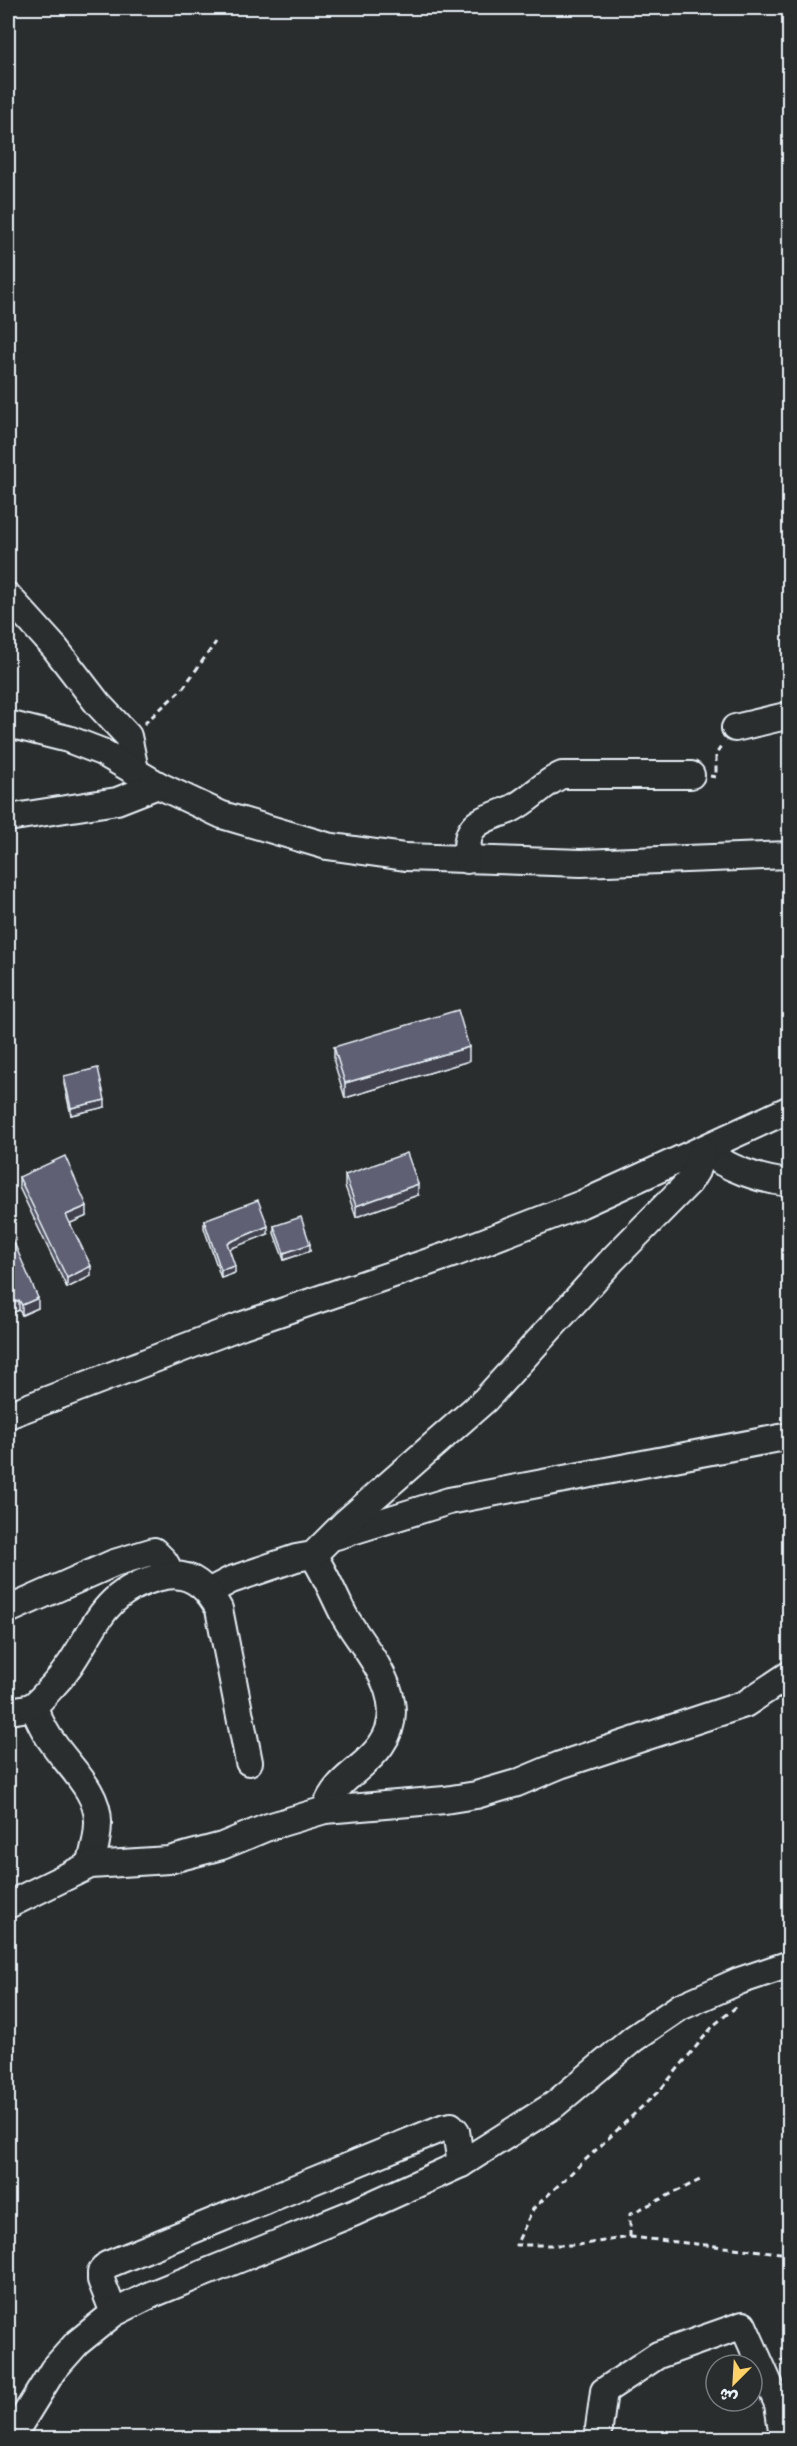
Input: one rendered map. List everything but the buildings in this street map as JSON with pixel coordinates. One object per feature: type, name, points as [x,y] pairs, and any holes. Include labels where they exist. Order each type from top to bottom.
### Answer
[{"type":"street","points":[[8,596],[55,648],[99,704],[128,736],[135,770]]},
{"type":"street","points":[[735,728],[789,715]]},
{"type":"street","points":[[8,724],[68,739],[102,752],[158,785],[222,815],[273,832],[327,846],[405,857],[581,863],[789,855]]},
{"type":"street","points":[[467,860],[466,844],[472,830],[481,822],[512,808],[552,779],[562,775],[691,775]]},
{"type":"street","points":[[8,818],[117,801],[158,785]]},
{"type":"street","points":[[8,1415],[243,1325],[455,1253],[582,1204],[789,1109]]},
{"type":"street","points":[[703,1150],[717,1161],[742,1172],[789,1183]]},
{"type":"street","points":[[322,1547],[346,1522],[486,1400],[613,1259],[689,1182],[703,1150]]},
{"type":"street","points":[[210,1591],[231,1580],[449,1501],[789,1436]]},
{"type":"street","points":[[322,1547],[327,1575],[344,1614],[378,1665],[391,1696],[393,1713],[382,1744],[369,1759],[338,1784],[325,1810]]},
{"type":"street","points":[[8,1610],[114,1563],[154,1551],[164,1561],[172,1575]]},
{"type":"street","points":[[8,1711],[33,1706],[56,1682],[94,1625],[123,1591],[146,1580],[172,1575],[195,1580],[210,1591],[219,1609],[249,1762]]},
{"type":"street","points":[[8,1905],[90,1865],[146,1863],[194,1855],[325,1810],[445,1800],[517,1783],[560,1765],[745,1704],[789,1674]]},
{"type":"street","points":[[33,1706],[52,1743],[86,1787],[95,1807],[99,1821],[96,1845],[90,1865]]},
{"type":"street","points":[[11,2439],[53,2370],[78,2343],[114,2313],[150,2295],[353,2213],[461,2164],[554,2105],[633,2039],[680,2007],[739,1981],[789,1964]]},
{"type":"street","points":[[114,2313],[101,2280],[101,2272],[107,2265],[444,2127],[451,2126],[456,2131],[461,2164]]},
{"type":"street","points":[[599,2428],[604,2391],[658,2355],[743,2325],[778,2404],[785,2435]]},
{"type":"path","points":[[128,736],[183,688],[216,642]]},
{"type":"path","points":[[691,775],[716,777],[716,754],[735,728]]},
{"type":"path","points":[[739,2005],[714,2025],[652,2097],[533,2209],[516,2245],[578,2245],[630,2236],[789,2254]]},
{"type":"path","points":[[630,2236],[630,2214],[702,2180]]}]
